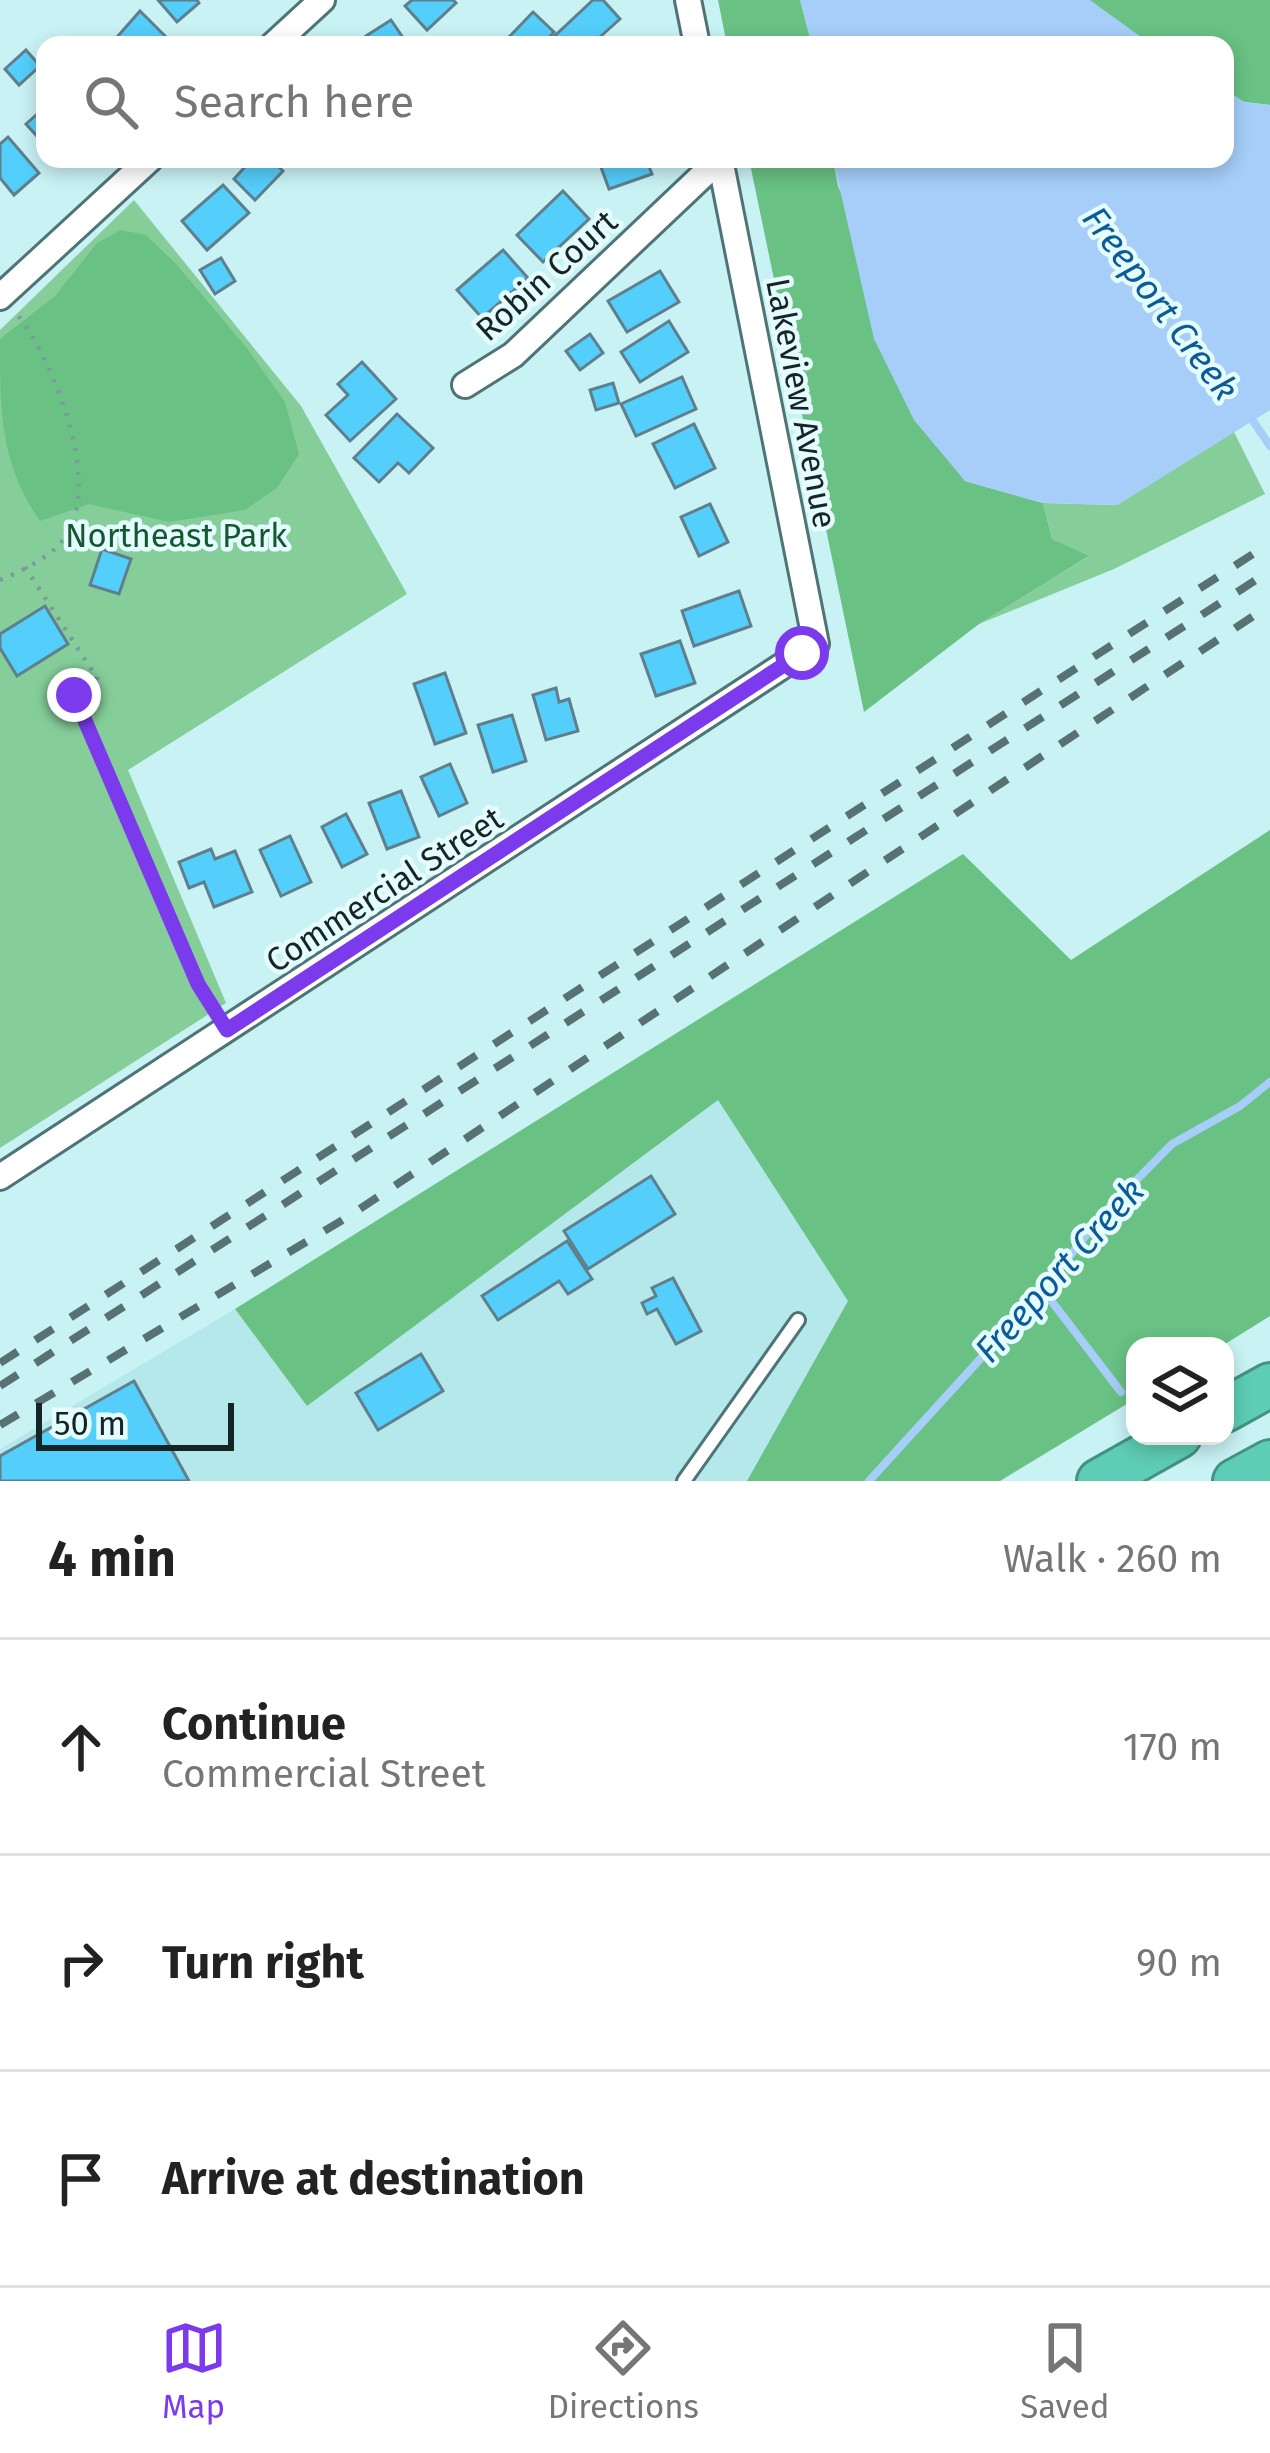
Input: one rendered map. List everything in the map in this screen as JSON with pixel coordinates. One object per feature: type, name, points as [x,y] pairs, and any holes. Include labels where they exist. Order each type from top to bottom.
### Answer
[{"type":"highway","points":[[1100,1481],[1163,1445]]},
{"type":"highway","points":[[1235,1481],[1270,1462]]},
{"type":"street","points":[[283,36],[322,0]]},
{"type":"street","points":[[688,0],[695,36]]},
{"type":"street","points":[[1,297],[140,168]]},
{"type":"street","name":"Robin Court","points":[[465,386],[513,355],[710,168]]},
{"type":"street","name":"Lakeview Avenue","points":[[722,168],[816,644],[802,653]]},
{"type":"street","name":"Commercial Street","points":[[0,1178],[802,653]]},
{"type":"lane","points":[[684,1481],[798,1320]]},
{"type":"path","points":[[0,580],[59,546],[78,508],[70,430],[56,375],[1,297]]},
{"type":"path","points":[[26,567],[98,679],[74,695],[198,984],[227,1030]]},
{"type":"shaded area","points":[[718,1100],[849,1301],[747,1481],[0,1481],[0,1449],[235,1309],[307,1405]]},
{"type":"green space","points":[[718,0],[800,0],[810,36],[725,36]]},
{"type":"green space","points":[[1087,0],[1270,0],[1270,105],[1244,102],[1234,96],[1234,36],[1139,36]]},
{"type":"green space","points":[[751,168],[835,168],[838,186],[965,481],[1043,503],[1052,539],[1089,556],[979,624],[864,712]]},
{"type":"green space","name":"Northeast Park","points":[[134,200],[301,406],[407,594],[128,770],[226,1003],[0,1148],[0,330]]},
{"type":"green space","points":[[121,230],[146,235],[176,264],[285,402],[299,454],[277,488],[245,510],[169,522],[89,504],[40,521],[17,479],[2,413],[0,339],[55,296],[97,243]]},
{"type":"green space","points":[[1234,432],[1265,494],[1114,569],[979,624],[1088,557],[1052,539],[1043,503],[1117,505]]},
{"type":"green space","points":[[1270,830],[1270,1316],[1234,1338],[1126,1337],[1126,1404],[1000,1481],[747,1481],[848,1301],[718,1100],[307,1406],[235,1309],[963,854],[1071,960]]},
{"type":"water","points":[[800,0],[1090,0],[1140,36],[810,36]]},
{"type":"water","points":[[1234,96],[1244,102],[1270,105],[1270,410],[1117,505],[1043,503],[965,481],[914,420],[874,339],[835,168],[1234,168]]},
{"type":"building","points":[[158,0],[197,0],[199,3],[177,22]]},
{"type":"building","points":[[412,0],[456,3],[427,30],[405,6]]},
{"type":"building","points":[[593,0],[603,0],[620,19],[601,36],[555,36]]},
{"type":"building","points":[[140,11],[165,36],[118,36]]},
{"type":"building","points":[[533,12],[554,32],[550,36],[510,36]]},
{"type":"building","points":[[391,20],[402,36],[366,36]]},
{"type":"building","points":[[26,50],[36,61],[36,70],[19,85],[5,69]]},
{"type":"building","points":[[36,115],[36,135],[26,124]]},
{"type":"building","points":[[8,137],[39,173],[14,195],[0,178],[0,144]]},
{"type":"building","points":[[244,168],[283,171],[255,200],[234,179]]},
{"type":"building","points":[[601,168],[650,168],[652,174],[609,189]]},
{"type":"building","points":[[223,185],[249,213],[207,250],[182,221]]},
{"type":"building","points":[[563,191],[589,219],[543,262],[517,235]]},
{"type":"building","points":[[503,250],[528,278],[482,318],[457,290]]},
{"type":"building","points":[[221,258],[235,281],[215,294],[200,270]]},
{"type":"building","points":[[660,271],[679,302],[627,332],[608,301]]},
{"type":"building","points":[[669,321],[688,352],[640,382],[621,352]]},
{"type":"building","points":[[590,334],[603,353],[580,370],[566,351]]},
{"type":"building","points":[[362,362],[396,399],[350,441],[326,415],[348,395],[338,384]]},
{"type":"building","points":[[682,377],[696,409],[636,436],[621,404]]},
{"type":"building","points":[[613,383],[619,403],[596,410],[590,390]]},
{"type":"building","points":[[397,414],[433,448],[409,473],[398,463],[379,482],[354,458]]},
{"type":"building","points":[[694,424],[715,468],[675,488],[653,444]]},
{"type":"building","points":[[710,504],[728,542],[699,556],[681,517]]},
{"type":"building","points":[[102,549],[131,559],[119,594],[90,585]]},
{"type":"building","points":[[739,591],[751,626],[694,646],[682,611]]},
{"type":"building","points":[[45,606],[68,644],[17,676],[0,648],[0,634]]},
{"type":"building","points":[[680,641],[695,683],[656,696],[641,654]]},
{"type":"building","points":[[445,673],[466,733],[435,744],[414,684]]},
{"type":"building","points":[[556,688],[559,702],[569,699],[578,731],[546,740],[533,695]]},
{"type":"building","points":[[512,715],[526,761],[493,772],[478,725]]},
{"type":"building","points":[[450,764],[467,803],[439,816],[421,777]]},
{"type":"building","points":[[401,791],[419,837],[387,849],[369,803]]},
{"type":"building","points":[[346,814],[367,854],[342,867],[322,827]]},
{"type":"building","points":[[290,836],[311,882],[281,896],[260,850]]},
{"type":"building","points":[[211,849],[215,859],[235,851],[252,892],[214,907],[204,882],[189,888],[179,862]]},
{"type":"building","points":[[651,1176],[675,1214],[588,1269],[564,1231]]},
{"type":"building","points":[[567,1241],[592,1279],[568,1294],[559,1281],[498,1320],[482,1296]]},
{"type":"building","points":[[673,1278],[701,1331],[676,1344],[657,1309],[647,1314],[642,1303],[656,1296],[652,1288]]},
{"type":"building","points":[[421,1354],[443,1391],[378,1430],[356,1393]]},
{"type":"building","points":[[134,1381],[189,1481],[0,1481],[0,1456]]},
{"type":"waterway","name":"Freeport Creek","points":[[1247,412],[1270,446]]},
{"type":"waterway","name":"Freeport Creek","points":[[869,1481],[1043,1290],[1103,1214],[1172,1144],[1240,1106],[1270,1082]]},
{"type":"waterway","points":[[1043,1290],[1121,1392]]},
{"type":"railway","points":[[0,1363],[1270,543]]},
{"type":"railway","points":[[0,1386],[1270,571]]},
{"type":"railway","points":[[0,1425],[346,1218],[1270,605]]},
{"type":"route","points":[[74,695],[198,984],[227,1030],[802,653]]}]
